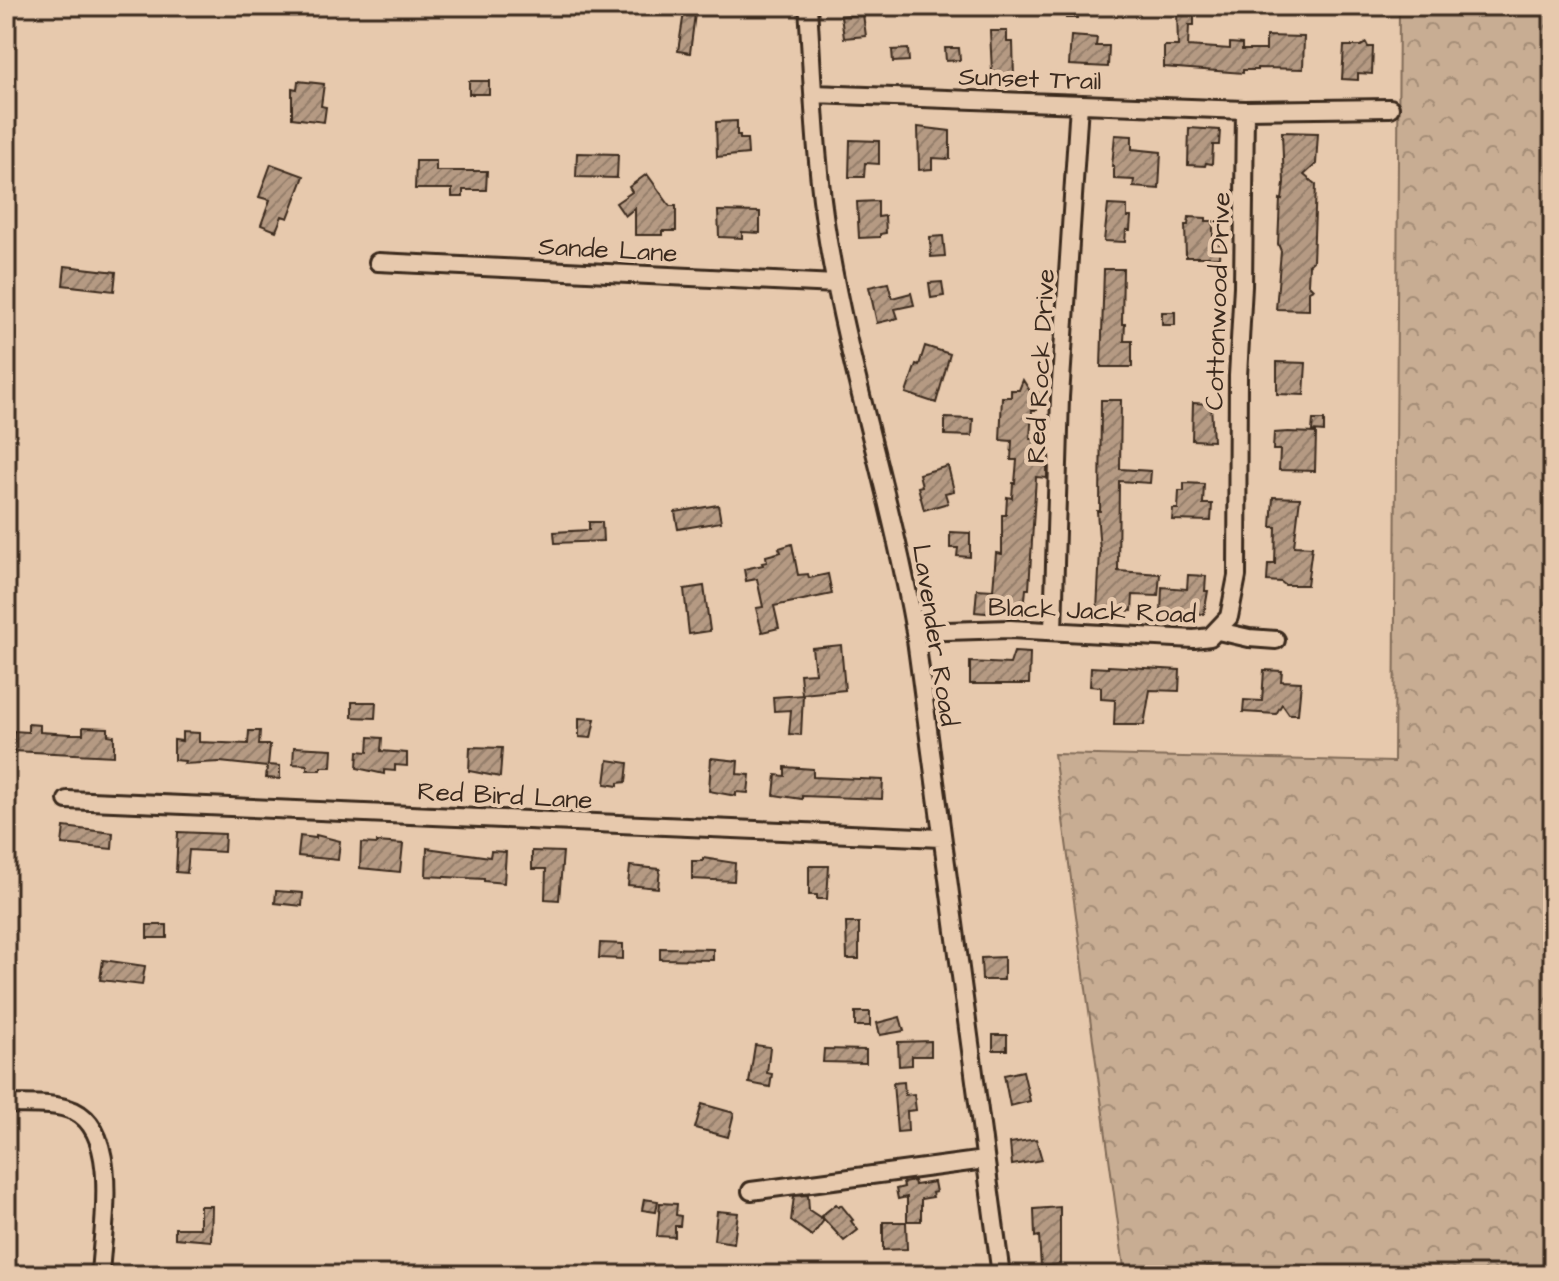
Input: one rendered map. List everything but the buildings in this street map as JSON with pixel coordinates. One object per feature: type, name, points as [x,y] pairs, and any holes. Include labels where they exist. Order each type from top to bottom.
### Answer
[{"type":"street","name":"Lavender Road","points":[[808,6],[820,183],[836,284],[900,551],[915,632],[1001,1275]]},
{"type":"street","name":"Sunset Trail","points":[[814,94],[1245,110],[1390,108]]},
{"type":"street","name":"Red Rock Drive","points":[[1053,631],[1060,397],[1079,104]]},
{"type":"street","name":"Cottonwood Drive","points":[[1238,493],[1245,110]]},
{"type":"street","name":"Sande Lane","points":[[378,262],[836,284]]},
{"type":"street","name":"Black Jack Road","points":[[915,632],[1010,629],[1194,639],[1210,637],[1229,617],[1236,593],[1238,493]]},
{"type":"street","points":[[1218,631],[1276,640]]},
{"type":"street","name":"Red Bird Lane","points":[[67,800],[941,838]]},
{"type":"street","points":[[6,1104],[64,1108],[83,1116],[98,1134],[105,1181],[100,1275]]},
{"type":"street","points":[[751,1191],[985,1160]]},
{"type":"green space","points":[[1399,6],[1553,6],[1553,1275],[1125,1275],[1054,754],[1394,762]]}]
